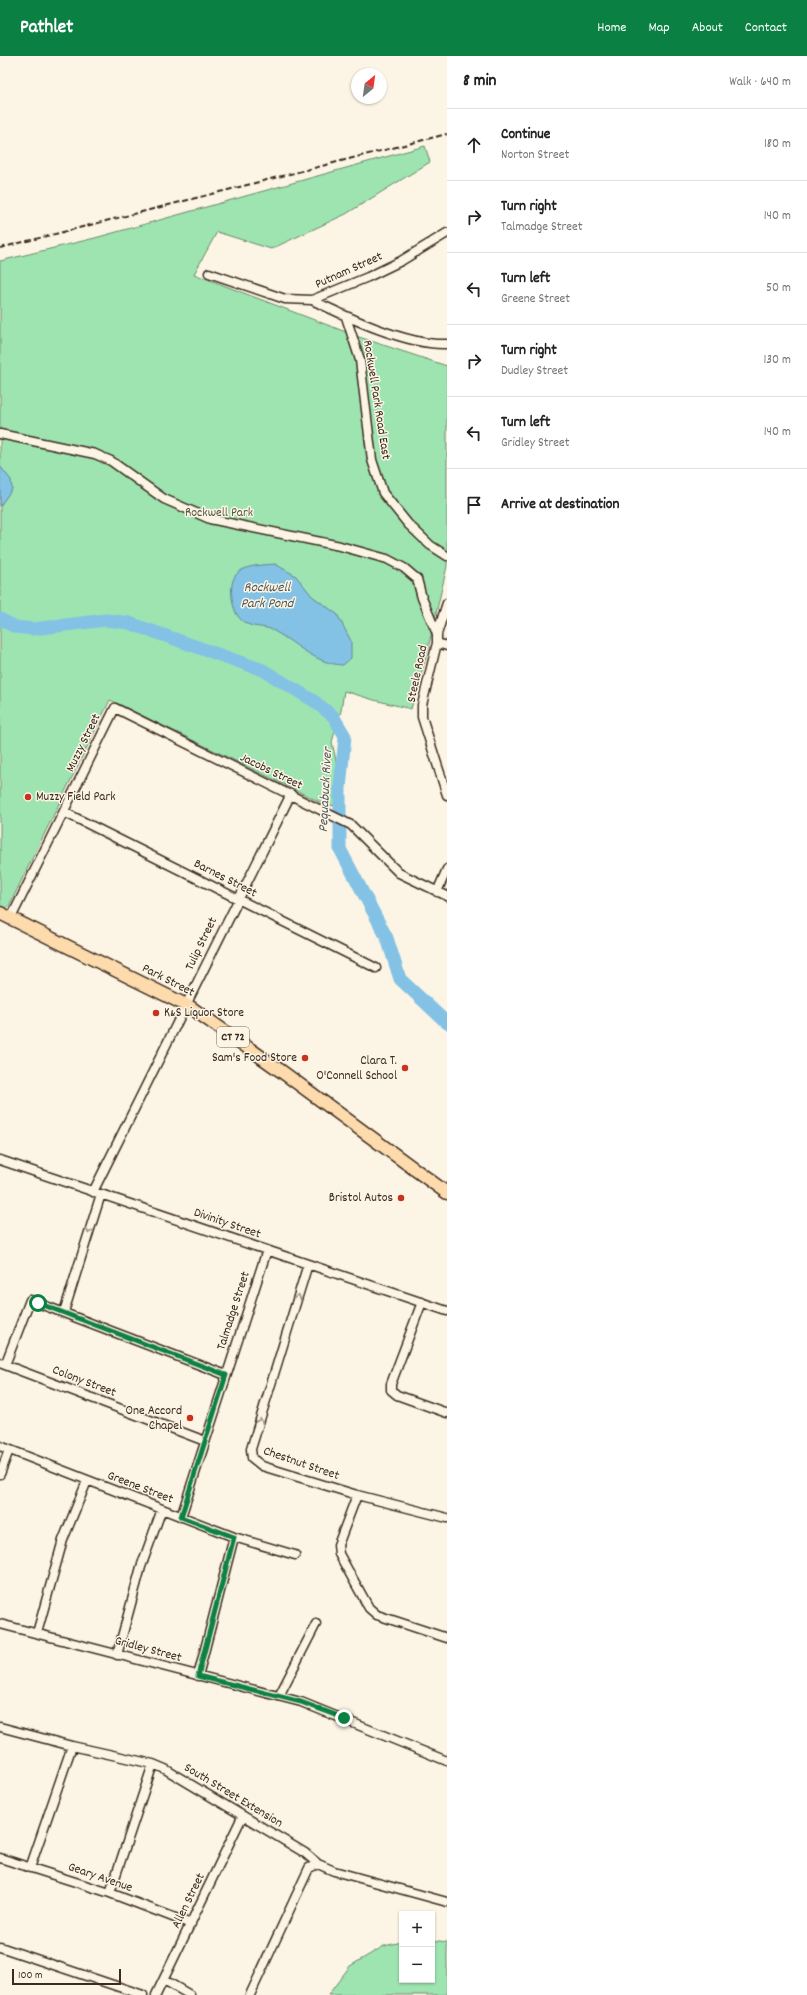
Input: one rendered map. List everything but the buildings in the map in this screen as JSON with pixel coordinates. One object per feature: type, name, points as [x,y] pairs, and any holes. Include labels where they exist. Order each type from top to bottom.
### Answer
[{"type":"highway","name":"Park Street","points":[[5,915],[186,1005],[281,1071],[447,1193]]},
{"type":"street","name":"Putnam Street","points":[[209,273],[285,299],[312,300],[368,277],[401,261],[447,232]]},
{"type":"street","points":[[312,300],[346,317],[422,343],[447,344]]},
{"type":"street","name":"Rockwell Park Road East","points":[[346,317],[360,360],[372,460],[383,493],[408,524],[430,545],[447,556]]},
{"type":"street","points":[[0,434],[95,454],[111,460],[164,499],[210,519],[340,546],[387,559],[404,568],[417,579],[422,598],[437,634]]},
{"type":"street","name":"Steele Road","points":[[447,604],[437,634],[437,643],[422,706],[422,717],[443,770],[447,795]]},
{"type":"street","points":[[437,643],[447,646]]},
{"type":"street","name":"Jacobs Street","points":[[115,708],[351,825],[399,873],[447,896]]},
{"type":"street","name":"Muzzy Street","points":[[5,915],[64,812],[115,708]]},
{"type":"street","name":"Tulip Street","points":[[64,1312],[97,1193],[238,898],[291,794]]},
{"type":"street","name":"Barnes Street","points":[[64,812],[376,968]]},
{"type":"street","points":[[437,892],[447,869]]},
{"type":"street","name":"Divinity Street","points":[[0,1160],[447,1310]]},
{"type":"street","name":"Talmadge Street","points":[[181,1517],[267,1250]]},
{"type":"street","name":"Chestnut Street","points":[[308,1264],[251,1449],[252,1458],[262,1466],[357,1495],[447,1518]]},
{"type":"street","points":[[3,1364],[30,1300],[226,1375]]},
{"type":"street","points":[[422,1302],[391,1384],[391,1390],[397,1395],[447,1413]]},
{"type":"street","name":"Colony Street","points":[[3,1364],[205,1441]]},
{"type":"street","name":"Greene Street","points":[[0,1446],[234,1537],[295,1555]]},
{"type":"street","points":[[0,1474],[10,1450]]},
{"type":"street","points":[[37,1633],[63,1540],[87,1481]]},
{"type":"street","points":[[357,1495],[338,1545],[339,1554],[369,1608],[377,1615],[447,1638]]},
{"type":"street","points":[[117,1655],[141,1567],[162,1509]]},
{"type":"street","points":[[198,1676],[234,1537]]},
{"type":"street","name":"Gridley Street","points":[[0,1624],[301,1702],[447,1761]]},
{"type":"street","points":[[279,1696],[316,1624]]},
{"type":"street","name":"South Street Extension","points":[[0,1727],[72,1746],[153,1764],[165,1769],[242,1817],[305,1853],[318,1864],[334,1871],[447,1902]]},
{"type":"street","points":[[30,1868],[72,1746]]},
{"type":"street","points":[[110,1893],[153,1764]]},
{"type":"street","name":"Allen Street","points":[[156,1995],[242,1817]]},
{"type":"street","name":"Geary Avenue","points":[[0,1858],[110,1893],[191,1924]]},
{"type":"street","points":[[250,1995],[309,1868],[318,1864]]},
{"type":"street","points":[[0,1947],[143,1995]]},
{"type":"street","points":[[164,1980],[190,1995]]},
{"type":"green space","name":"Rockwell Park","points":[[425,146],[430,162],[346,214],[271,249],[217,232],[194,274],[359,337],[447,366],[447,566],[426,657],[411,709],[344,691],[341,711],[332,742],[341,783],[334,806],[320,802],[110,700],[9,906],[5,909],[0,907],[0,261],[95,238]]},
{"type":"green space","points":[[435,1940],[447,1942],[447,1995],[328,1995],[350,1966],[384,1946],[399,1943],[399,1983],[435,1983]]},
{"type":"water","points":[[0,466],[11,480],[12,489],[0,506]]},
{"type":"water","name":"Rockwell Park Pond","points":[[275,564],[296,576],[312,596],[337,614],[351,641],[351,658],[343,665],[323,661],[270,629],[247,624],[237,615],[232,601],[233,579],[242,570],[249,567]]},
{"type":"waterway","name":"Pequabuck River","points":[[0,619],[15,627],[33,629],[106,620],[129,623],[263,670],[314,701],[333,716],[345,736],[340,789],[340,849],[387,938],[400,979],[447,1023]]},
{"type":"railway","points":[[0,248],[447,134]]},
{"type":"place","name":"Muzzy Field Park","points":[[28,797]]},
{"type":"place","name":"K&S Liquor Store","points":[[156,1013]]},
{"type":"place","name":"Sam's Food Store","points":[[305,1058]]},
{"type":"place","name":"Clara T. O'Connell School","points":[[405,1068]]},
{"type":"place","name":"Bristol Autos","points":[[401,1198]]},
{"type":"place","name":"One Accord Chapel","points":[[190,1418]]},
{"type":"route","points":[[38,1303],[226,1375],[181,1517],[234,1537],[198,1676],[301,1702],[344,1718]]}]
